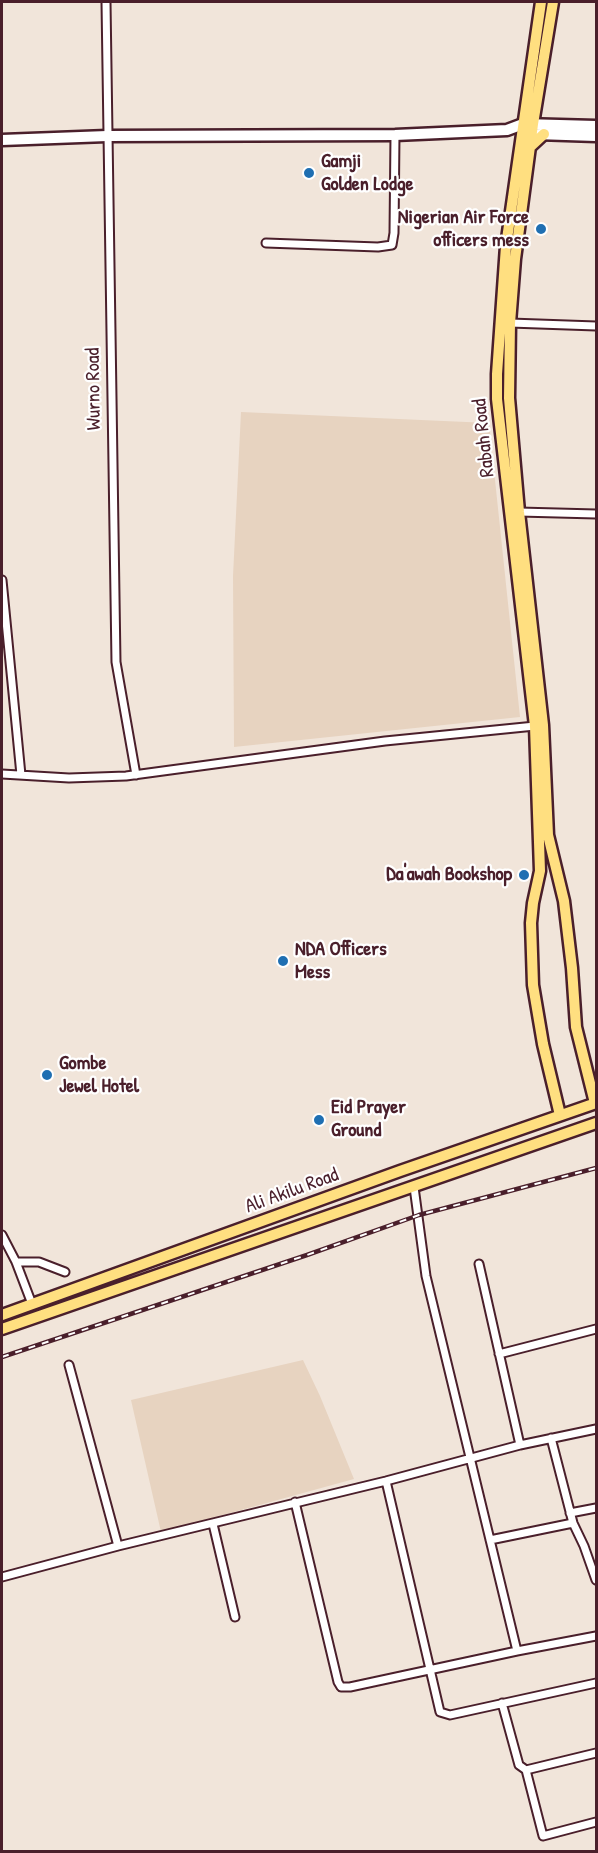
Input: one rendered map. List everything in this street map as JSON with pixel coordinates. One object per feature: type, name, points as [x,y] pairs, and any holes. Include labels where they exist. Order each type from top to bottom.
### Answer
[{"type":"main road","name":"Rabah Road","points":[[541,2],[529,126],[530,148],[515,259],[510,323],[509,398],[519,512],[543,725],[548,835],[564,901],[576,1027],[596,1103]]},
{"type":"main road","name":"Rabah Road","points":[[553,2],[529,126],[502,292],[496,375],[535,726],[540,871],[531,923],[533,985],[543,1044],[560,1115]]},
{"type":"main road","points":[[529,126],[545,129],[530,148]]},
{"type":"main road","name":"Ali Akilu Road","points":[[2,1315],[596,1103]]},
{"type":"main road","name":"Ali Akilu Road","points":[[2,1329],[597,1123]]},
{"type":"street","name":"Wurno Road","points":[[106,2],[106,136],[116,662],[136,775]]},
{"type":"street","points":[[2,140],[106,136],[395,135],[507,130],[529,126],[597,136]]},
{"type":"street","points":[[545,129],[597,126]]},
{"type":"street","points":[[266,243],[392,245],[395,135]]},
{"type":"street","points":[[510,323],[597,326]]},
{"type":"street","points":[[519,512],[597,514]]},
{"type":"street","points":[[2,580],[21,775]]},
{"type":"street","points":[[2,774],[69,778],[136,775],[385,741],[535,726]]},
{"type":"street","points":[[414,1186],[426,1276],[517,1651]]},
{"type":"street","points":[[2,1235],[16,1262],[32,1304]]},
{"type":"street","points":[[16,1262],[39,1262],[65,1272]]},
{"type":"street","points":[[479,1264],[520,1445]]},
{"type":"street","points":[[499,1354],[596,1332]]},
{"type":"street","points":[[69,1365],[118,1546]]},
{"type":"street","points":[[2,1577],[520,1445],[597,1429]]},
{"type":"street","points":[[551,1438],[573,1523],[597,1580]]},
{"type":"street","points":[[386,1481],[440,1712],[443,1714],[597,1683]]},
{"type":"street","points":[[295,1502],[341,1687],[597,1636]]},
{"type":"street","points":[[570,1513],[597,1508]]},
{"type":"street","points":[[490,1540],[573,1523]]},
{"type":"street","points":[[213,1524],[235,1617]]},
{"type":"street","points":[[502,1703],[519,1765],[526,1770],[543,1836],[597,1822]]},
{"type":"street","points":[[526,1770],[597,1754]]},
{"type":"shaded area","points":[[241,412],[489,423],[520,717],[234,747],[233,576]]},
{"type":"shaded area","points":[[303,1360],[354,1479],[161,1532],[131,1400]]},
{"type":"railway","points":[[2,1357],[419,1215],[596,1168]]},
{"type":"place","name":"Gamji Golden Lodge","points":[[309,173]]},
{"type":"place","name":"Nigerian Air Force officers mess","points":[[541,229]]},
{"type":"place","name":"Da'awah Bookshop","points":[[524,875]]},
{"type":"place","name":"NDA Officers Mess","points":[[283,961]]},
{"type":"place","name":"Gombe Jewel Hotel","points":[[47,1075]]},
{"type":"place","name":"Eid Prayer Ground","points":[[319,1120]]}]
